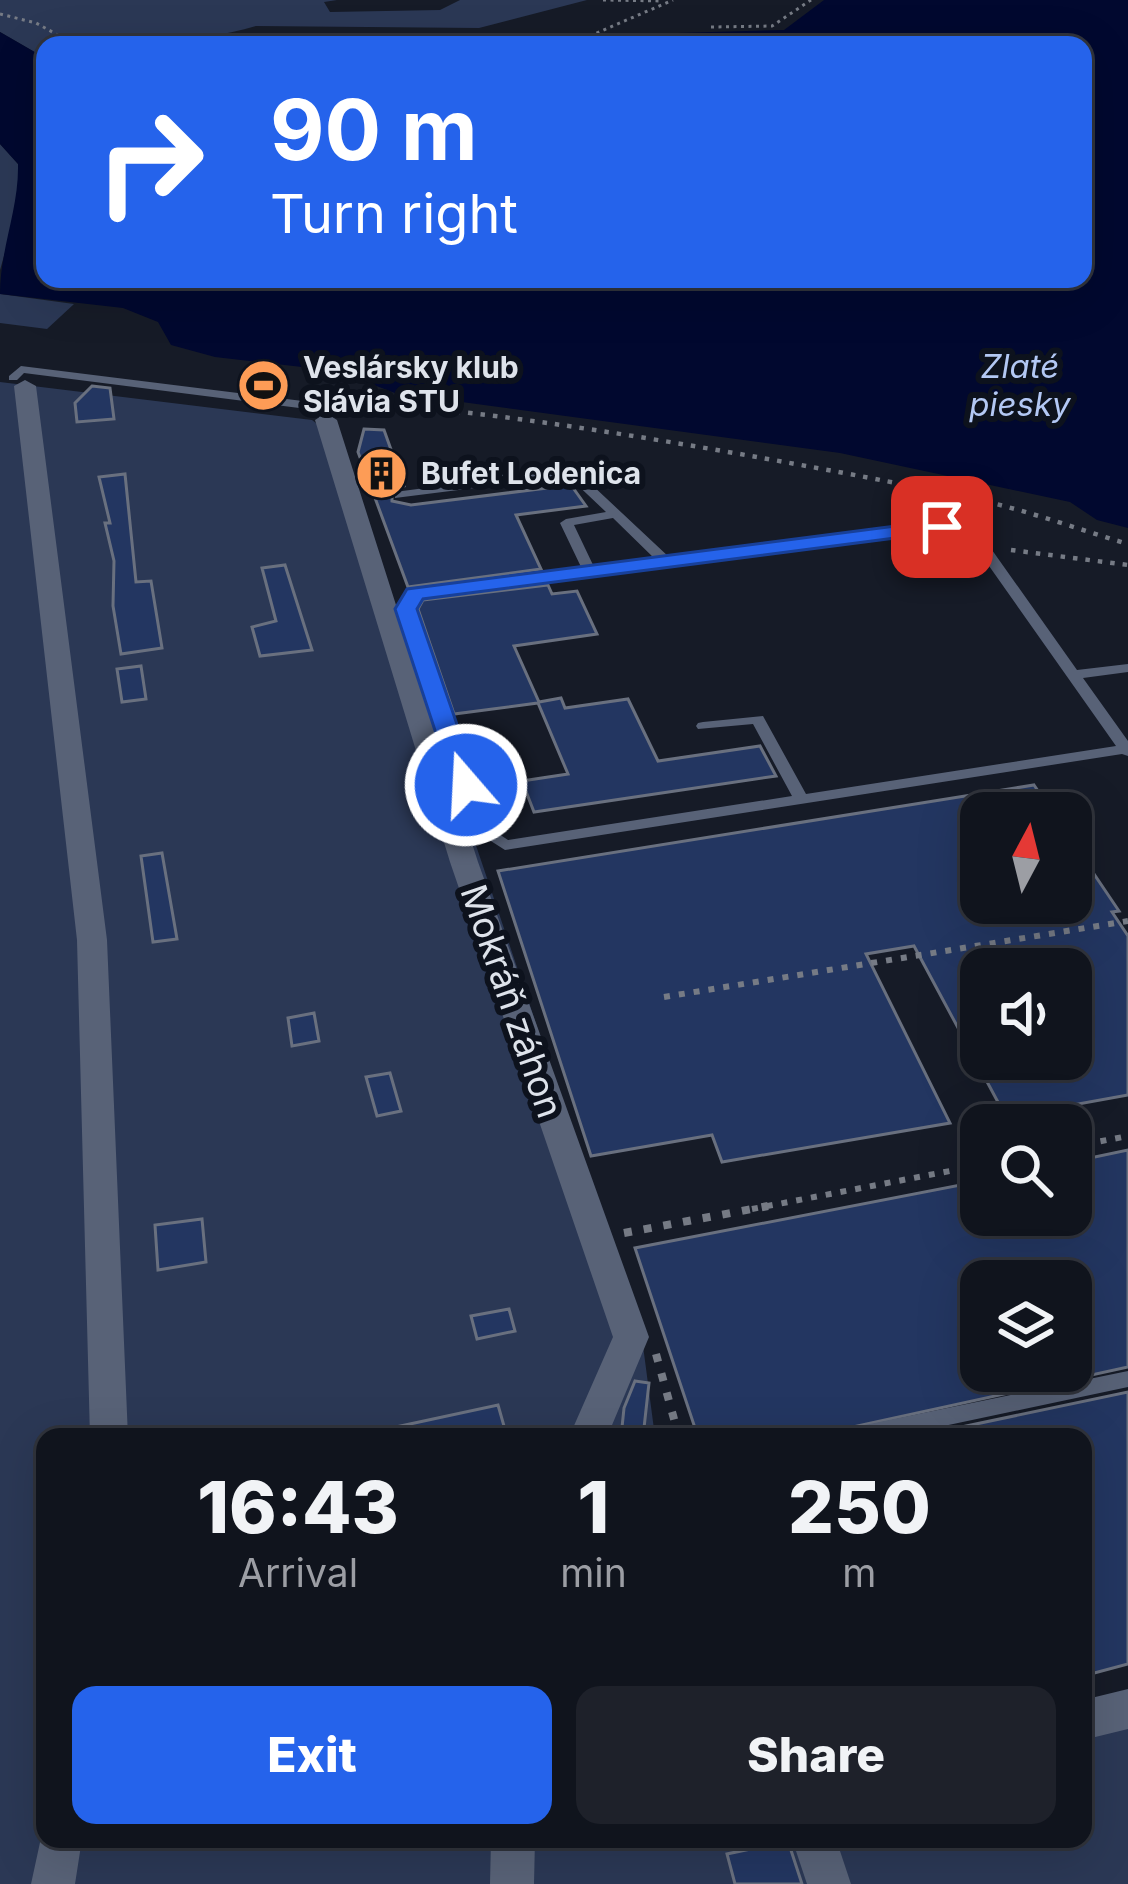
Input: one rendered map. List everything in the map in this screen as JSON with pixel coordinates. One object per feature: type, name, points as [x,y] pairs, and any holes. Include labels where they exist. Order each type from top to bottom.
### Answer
[{"type":"street","points":[[19,382],[92,940],[109,1428]]},
{"type":"street","name":"Mokráň záhon","points":[[326,420],[464,862],[631,1337],[592,1428]]},
{"type":"street","points":[[1092,1718],[1128,1709]]},
{"type":"street","points":[[53,1884],[59,1848]]},
{"type":"street","points":[[512,1848],[512,1884]]},
{"type":"street","points":[[817,1848],[830,1884]]},
{"type":"lane","points":[[19,382],[21,369],[320,407],[326,420]]},
{"type":"lane","points":[[430,491],[442,465],[528,478]]},
{"type":"lane","points":[[399,495],[571,472],[667,562]]},
{"type":"lane","points":[[590,572],[566,524],[616,514]]},
{"type":"lane","points":[[962,527],[983,547],[1127,751],[505,845],[480,829],[406,609],[415,593],[667,562],[962,527]]},
{"type":"lane","points":[[1074,675],[1128,668]]},
{"type":"lane","points":[[703,726],[758,719],[801,798]]},
{"type":"lane","points":[[892,1428],[1128,1378]]},
{"type":"path","points":[[603,0],[670,1]]},
{"type":"path","points":[[711,27],[772,26],[811,0]]},
{"type":"path","points":[[590,36],[670,1]]},
{"type":"path","points":[[0,14],[36,23],[60,36]]},
{"type":"path","points":[[335,35],[343,36]]},
{"type":"path","points":[[326,420],[356,404],[660,439],[947,494],[1086,528],[1128,544]]},
{"type":"path","points":[[983,547],[1128,565]]},
{"type":"path","points":[[664,997],[1128,921]]},
{"type":"path","points":[[1092,1143],[1128,1136]]},
{"type":"path","points":[[628,1256],[622,1233],[960,1169]]},
{"type":"path","points":[[654,1346],[677,1428]]},
{"type":"shaded area","points":[[0,0],[337,0],[324,2],[330,12],[440,10],[460,0],[587,0],[479,28],[256,26],[210,36],[36,36],[36,53],[0,32]]},
{"type":"shaded area","points":[[0,144],[18,164],[18,206],[0,270]]},
{"type":"shaded area","points":[[0,294],[74,304],[47,329],[0,323]]},
{"type":"shaded area","points":[[0,382],[312,420],[340,442],[642,1338],[654,1428],[36,1428],[36,1848],[1092,1848],[1092,1730],[1128,1721],[1128,1884],[0,1884]]},
{"type":"water","name":"Zlaté piesky","points":[[824,0],[1128,0],[1128,528],[1097,520],[1070,502],[840,453],[395,393],[337,371],[215,357],[171,345],[158,322],[123,308],[0,294],[18,164],[0,144],[0,32],[36,53],[36,288],[1092,288],[1092,36],[634,36],[784,30]]},
{"type":"building","points":[[92,386],[110,388],[114,419],[77,422],[75,403]]},
{"type":"building","points":[[364,429],[384,430],[404,486],[392,489],[392,501],[411,505],[571,485],[586,506],[516,515],[541,569],[408,587],[358,452]]},
{"type":"building","points":[[125,474],[136,582],[151,581],[162,648],[121,654],[113,606],[114,561],[105,523],[110,523],[99,477]]},
{"type":"building","points":[[285,565],[312,650],[260,656],[252,627],[276,621],[262,568]]},
{"type":"building","points":[[548,585],[552,594],[577,591],[597,634],[514,646],[539,702],[561,698],[565,708],[628,699],[658,761],[760,746],[776,776],[534,812],[522,781],[568,774],[538,703],[454,714],[418,609],[423,600]]},
{"type":"building","points":[[141,666],[146,699],[122,702],[117,669]]},
{"type":"building","points":[[1034,785],[1039,792],[990,792]]},
{"type":"building","points":[[960,797],[960,924],[1092,924],[1092,871],[1119,911],[1112,912],[1128,936],[1128,1095],[1078,1104],[999,1104],[986,1080],[1092,1080],[1092,948],[960,948],[960,1032],[914,946],[866,954],[950,1123],[722,1162],[712,1135],[591,1156],[498,871]]},
{"type":"building","points":[[162,853],[177,939],[153,942],[141,856]]},
{"type":"building","points":[[314,1013],[319,1041],[292,1046],[288,1018]]},
{"type":"building","points":[[390,1073],[401,1111],[377,1116],[366,1077]]},
{"type":"building","points":[[1128,1150],[1128,1367],[1092,1375],[1092,1260],[960,1260],[960,1392],[1013,1392],[848,1428],[695,1428],[635,1248],[960,1185],[960,1236],[1092,1236],[1092,1158]]},
{"type":"building","points":[[202,1219],[206,1262],[158,1270],[155,1225]]},
{"type":"building","points":[[509,1309],[515,1331],[477,1339],[471,1316]]},
{"type":"building","points":[[635,1381],[649,1383],[644,1428],[622,1428]]},
{"type":"building","points":[[1128,1392],[1128,1664],[1092,1674],[1092,1428],[957,1428]]},
{"type":"building","points":[[498,1405],[505,1428],[396,1428]]},
{"type":"building","points":[[790,1848],[802,1884],[735,1884],[727,1854]]},
{"type":"place","name":"Veslársky klub Slávia STU","points":[[264,385]]},
{"type":"place","name":"Bufet Lodenica","points":[[382,474]]},
{"type":"route","points":[[466,785],[406,609],[415,593],[942,527]]}]
